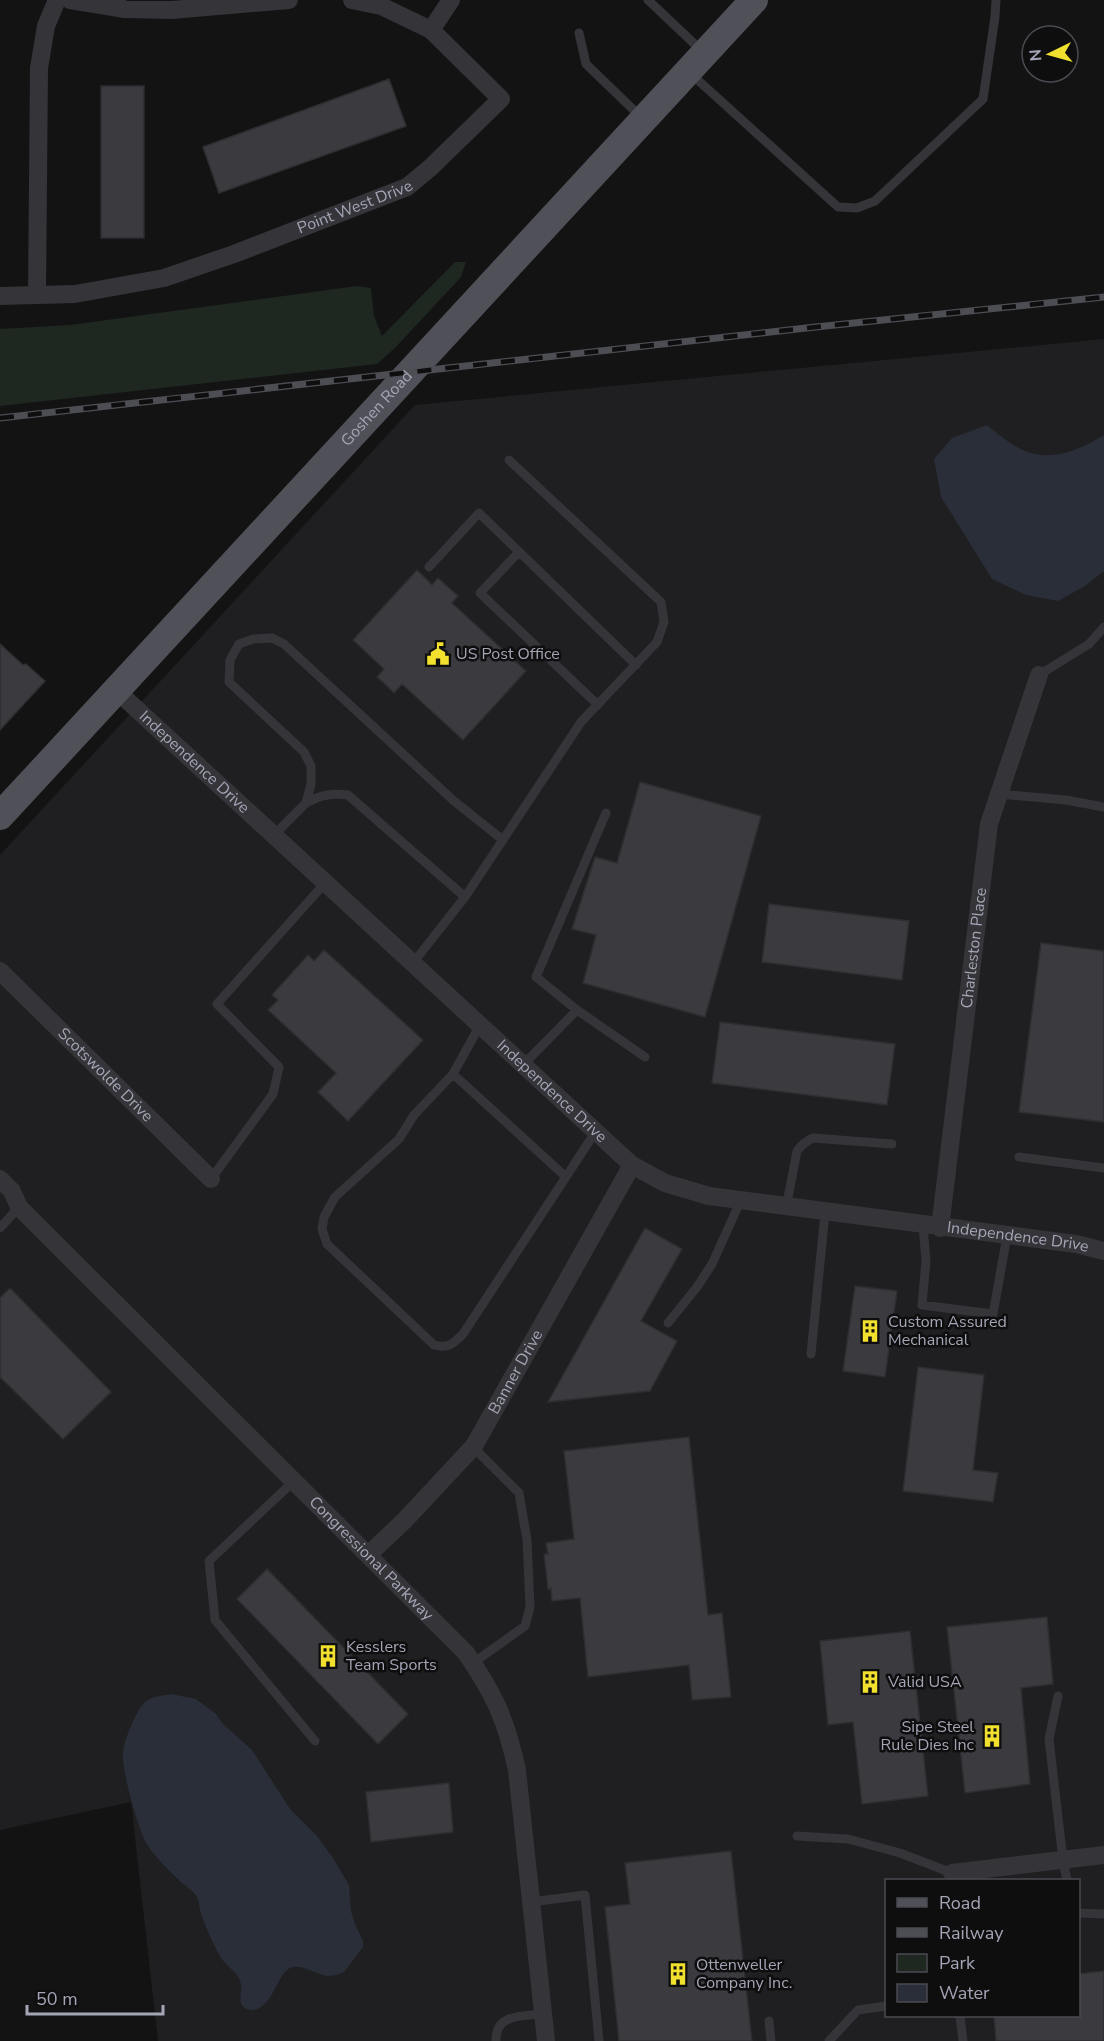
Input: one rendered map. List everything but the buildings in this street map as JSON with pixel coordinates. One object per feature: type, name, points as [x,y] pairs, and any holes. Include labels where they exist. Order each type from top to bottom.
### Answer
[{"type":"main road","name":"Goshen Road","points":[[0,816],[754,0]]},
{"type":"street","points":[[37,295],[39,68],[46,26],[57,0]]},
{"type":"street","points":[[70,0],[125,9],[172,10],[194,4],[289,0]]},
{"type":"street","name":"Point West Drive","points":[[0,296],[75,294],[164,279],[406,188],[430,168],[501,99],[430,30],[381,6],[352,0]]},
{"type":"street","points":[[430,30],[451,0]]},
{"type":"street","name":"Charleston Place","points":[[931,1227],[989,824],[1039,675]]},
{"type":"street","name":"Independence Drive","points":[[117,691],[632,1165],[665,1183],[740,1202],[1076,1244],[1104,1251]]},
{"type":"street","name":"Scotswolde Drive","points":[[0,971],[211,1179]]},
{"type":"street","name":"Banner Drive","points":[[368,1555],[405,1520],[473,1447],[632,1165]]},
{"type":"street","name":"Congressional Parkway","points":[[0,1179],[12,1191],[19,1207],[466,1653],[473,1663],[491,1692],[508,1731],[517,1770],[546,2041]]},
{"type":"street","name":"Congressional Parkway","points":[[0,1200],[19,1207]]},
{"type":"street","points":[[952,1873],[1104,1855]]},
{"type":"lane","points":[[648,0],[696,62],[838,207],[857,208],[875,201],[983,99],[996,0]]},
{"type":"lane","points":[[579,33],[586,64],[643,120]]},
{"type":"lane","points":[[412,963],[465,897],[581,722],[657,642],[664,622],[662,602],[509,460]]},
{"type":"lane","points":[[429,567],[479,513],[636,665]]},
{"type":"lane","points":[[519,552],[480,593],[598,705]]},
{"type":"lane","points":[[1039,675],[1089,644],[1104,627]]},
{"type":"lane","points":[[306,803],[311,784],[311,766],[304,752],[230,682],[230,660],[239,644],[253,639],[272,638],[284,644],[454,801],[503,840]]},
{"type":"lane","points":[[999,794],[1066,800],[1104,807]]},
{"type":"lane","points":[[274,835],[306,803],[316,797],[348,795],[465,897]]},
{"type":"lane","points":[[606,813],[536,977],[577,1010],[645,1057]]},
{"type":"lane","points":[[211,1179],[273,1094],[279,1066],[217,1005],[325,883]]},
{"type":"lane","points":[[524,1064],[577,1010]]},
{"type":"lane","points":[[480,1025],[453,1074],[414,1115],[399,1139],[336,1197],[324,1218],[322,1229],[327,1244],[434,1345],[443,1347],[453,1343],[463,1334],[596,1131]]},
{"type":"lane","points":[[453,1074],[566,1177]]},
{"type":"lane","points":[[786,1208],[798,1151],[802,1144],[813,1138],[892,1144]]},
{"type":"lane","points":[[1019,1157],[1104,1168]]},
{"type":"lane","points":[[668,1323],[712,1264],[740,1202]]},
{"type":"lane","points":[[0,1228],[19,1207]]},
{"type":"lane","points":[[811,1354],[825,1213]]},
{"type":"lane","points":[[931,1227],[922,1305],[993,1314],[1007,1236]]},
{"type":"lane","points":[[473,1447],[519,1493],[527,1540],[530,1607],[525,1626],[473,1663]]},
{"type":"lane","points":[[294,1481],[209,1560],[215,1620],[315,1741]]},
{"type":"lane","points":[[1058,1696],[1049,1738],[1062,1860],[1067,1879]]},
{"type":"lane","points":[[796,1836],[848,1839],[900,1853],[952,1873]]},
{"type":"lane","points":[[531,1902],[585,1895],[599,2041]]},
{"type":"lane","points":[[1080,1913],[1104,1914]]},
{"type":"lane","points":[[829,2041],[858,2010],[885,2006]]},
{"type":"lane","points":[[495,2041],[495,2032],[499,2025],[511,2018],[543,2014]]},
{"type":"lane","points":[[960,2017],[963,2041]]},
{"type":"lane","points":[[769,2021],[771,2041]]},
{"type":"shaded area","points":[[1104,339],[1104,2041],[158,2041],[131,1802],[0,1830],[0,855],[415,405]]},
{"type":"green space","points":[[455,262],[466,262],[461,277],[395,348],[377,364],[0,406],[0,329],[70,325],[357,286],[371,288],[374,316],[382,336]]},
{"type":"water","points":[[987,425],[1017,447],[1039,455],[1072,451],[1104,435],[1104,571],[1085,586],[1058,601],[1026,595],[992,579],[941,497],[934,459],[952,438]]},
{"type":"water","points":[[171,1694],[196,1699],[216,1714],[223,1724],[252,1750],[290,1809],[317,1836],[333,1858],[349,1885],[351,1911],[363,1941],[363,1947],[344,1972],[326,1976],[301,1967],[291,1968],[283,1975],[271,1996],[261,2007],[255,2010],[247,2009],[241,2004],[240,1981],[214,1946],[197,1897],[162,1864],[143,1837],[127,1784],[123,1752],[135,1718],[148,1700]]},
{"type":"railway","points":[[0,418],[1104,297]]},
{"type":"place","name":"US Post Office","points":[[438,654]]},
{"type":"place","name":"Custom Assured Mechanical","points":[[870,1331]]},
{"type":"place","name":"Kesslers Team Sports","points":[[328,1656]]},
{"type":"place","name":"Valid USA","points":[[870,1682]]},
{"type":"place","name":"Sipe Steel Rule Dies Inc","points":[[992,1736]]},
{"type":"place","name":"Ottenweller Company Inc.","points":[[678,1974]]}]
